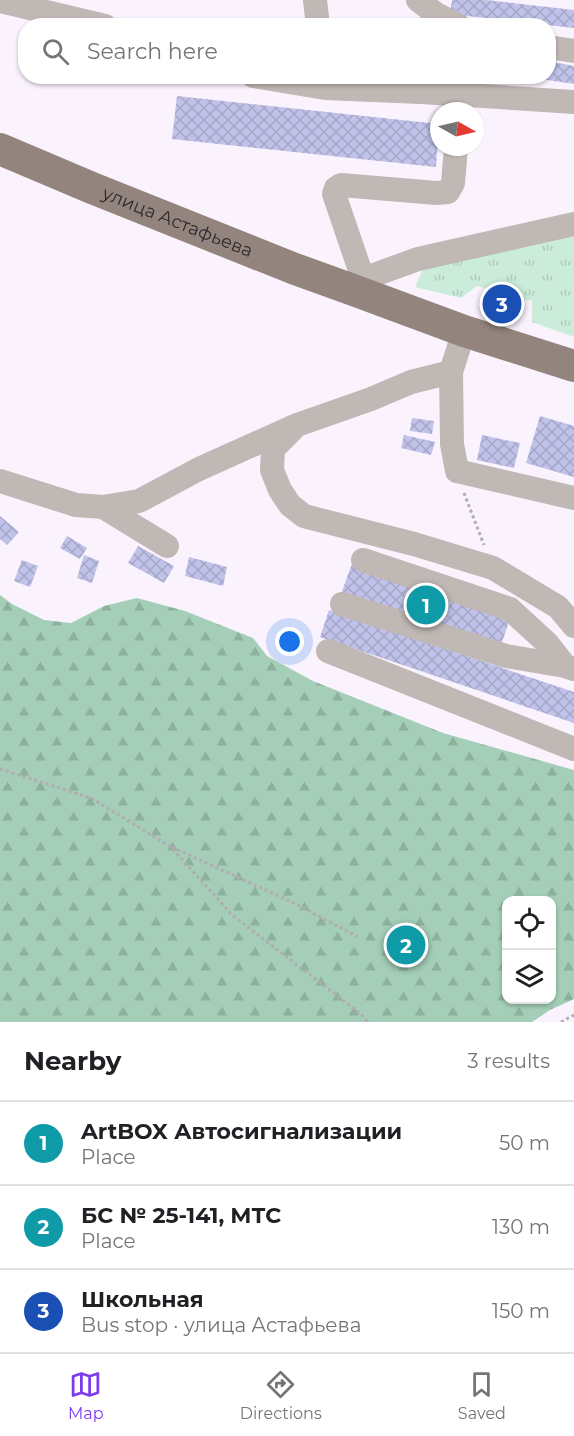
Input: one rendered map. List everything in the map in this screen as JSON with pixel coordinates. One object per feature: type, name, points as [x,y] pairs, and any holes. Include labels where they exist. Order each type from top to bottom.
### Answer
[{"type":"main road","name":"улица Астафьева","points":[[0,149],[295,269],[360,285],[464,331],[574,366]]},
{"type":"street","points":[[315,0],[317,18]]},
{"type":"street","points":[[418,0],[444,18]]},
{"type":"street","points":[[0,1],[71,18]]},
{"type":"street","points":[[556,48],[574,51]]},
{"type":"street","points":[[337,84],[454,102]]},
{"type":"street","points":[[484,103],[574,102]]},
{"type":"street","points":[[455,156],[453,183],[448,192],[436,193],[341,184],[336,188],[334,194],[360,285],[418,259],[574,224]]},
{"type":"street","points":[[464,331],[451,372],[452,444],[457,471],[574,498]]},
{"type":"street","points":[[0,481],[76,505],[103,507],[139,501],[199,469],[297,425],[411,382],[451,372]]},
{"type":"street","points":[[297,425],[273,449],[272,470],[280,490],[290,505],[304,516],[414,544],[493,568],[558,607],[574,626]]},
{"type":"street","points":[[103,507],[167,546]]},
{"type":"street","points":[[363,560],[510,609],[547,643],[569,668]]},
{"type":"street","points":[[342,604],[506,656],[569,668]]},
{"type":"street","points":[[328,651],[574,749]]},
{"type":"path","points":[[457,471],[493,568]]},
{"type":"path","points":[[0,769],[91,798],[171,847],[294,903],[358,937]]},
{"type":"path","points":[[171,847],[232,915],[361,1014],[368,1022]]},
{"type":"path","points":[[561,1022],[574,1015]]},
{"type":"green space","points":[[574,234],[574,337],[532,322],[532,301],[477,286],[461,298],[415,287],[424,266]]},
{"type":"green space","points":[[0,595],[12,604],[44,620],[71,623],[104,606],[137,598],[185,611],[253,638],[267,656],[313,681],[443,733],[574,770],[574,999],[550,1010],[532,1022],[0,1022]]},
{"type":"building","points":[[452,0],[486,0],[574,10],[574,28],[556,26],[556,18],[485,18],[450,14]]},
{"type":"building","points":[[556,63],[574,66],[574,84],[556,81]]},
{"type":"building","points":[[177,96],[430,123],[430,156],[437,156],[436,167],[172,139]]},
{"type":"building","points":[[540,416],[574,426],[574,477],[526,463]]},
{"type":"building","points":[[412,418],[434,421],[432,434],[410,431]]},
{"type":"building","points":[[404,435],[435,442],[431,455],[401,448]]},
{"type":"building","points":[[482,435],[520,443],[514,468],[477,460]]},
{"type":"building","points":[[0,516],[19,532],[7,545],[0,539]]},
{"type":"building","points":[[67,536],[87,548],[80,559],[60,548]]},
{"type":"building","points":[[138,546],[174,566],[164,583],[128,563]]},
{"type":"building","points":[[84,555],[99,561],[92,583],[77,578]]},
{"type":"building","points":[[189,557],[227,567],[223,586],[185,576]]},
{"type":"building","points":[[22,560],[38,566],[30,587],[14,581]]},
{"type":"building","points":[[353,561],[511,616],[500,648],[341,594]]},
{"type":"building","points":[[329,610],[574,692],[574,723],[320,637]]},
{"type":"building","points":[[408,933],[418,947],[404,957],[394,943]]},
{"type":"place","name":"Школьная","points":[[502,304]]},
{"type":"place","name":"ArtBOX Автосигнализации","points":[[426,605]]},
{"type":"place","name":"БС № 25-141, МТС","points":[[406,945]]}]
